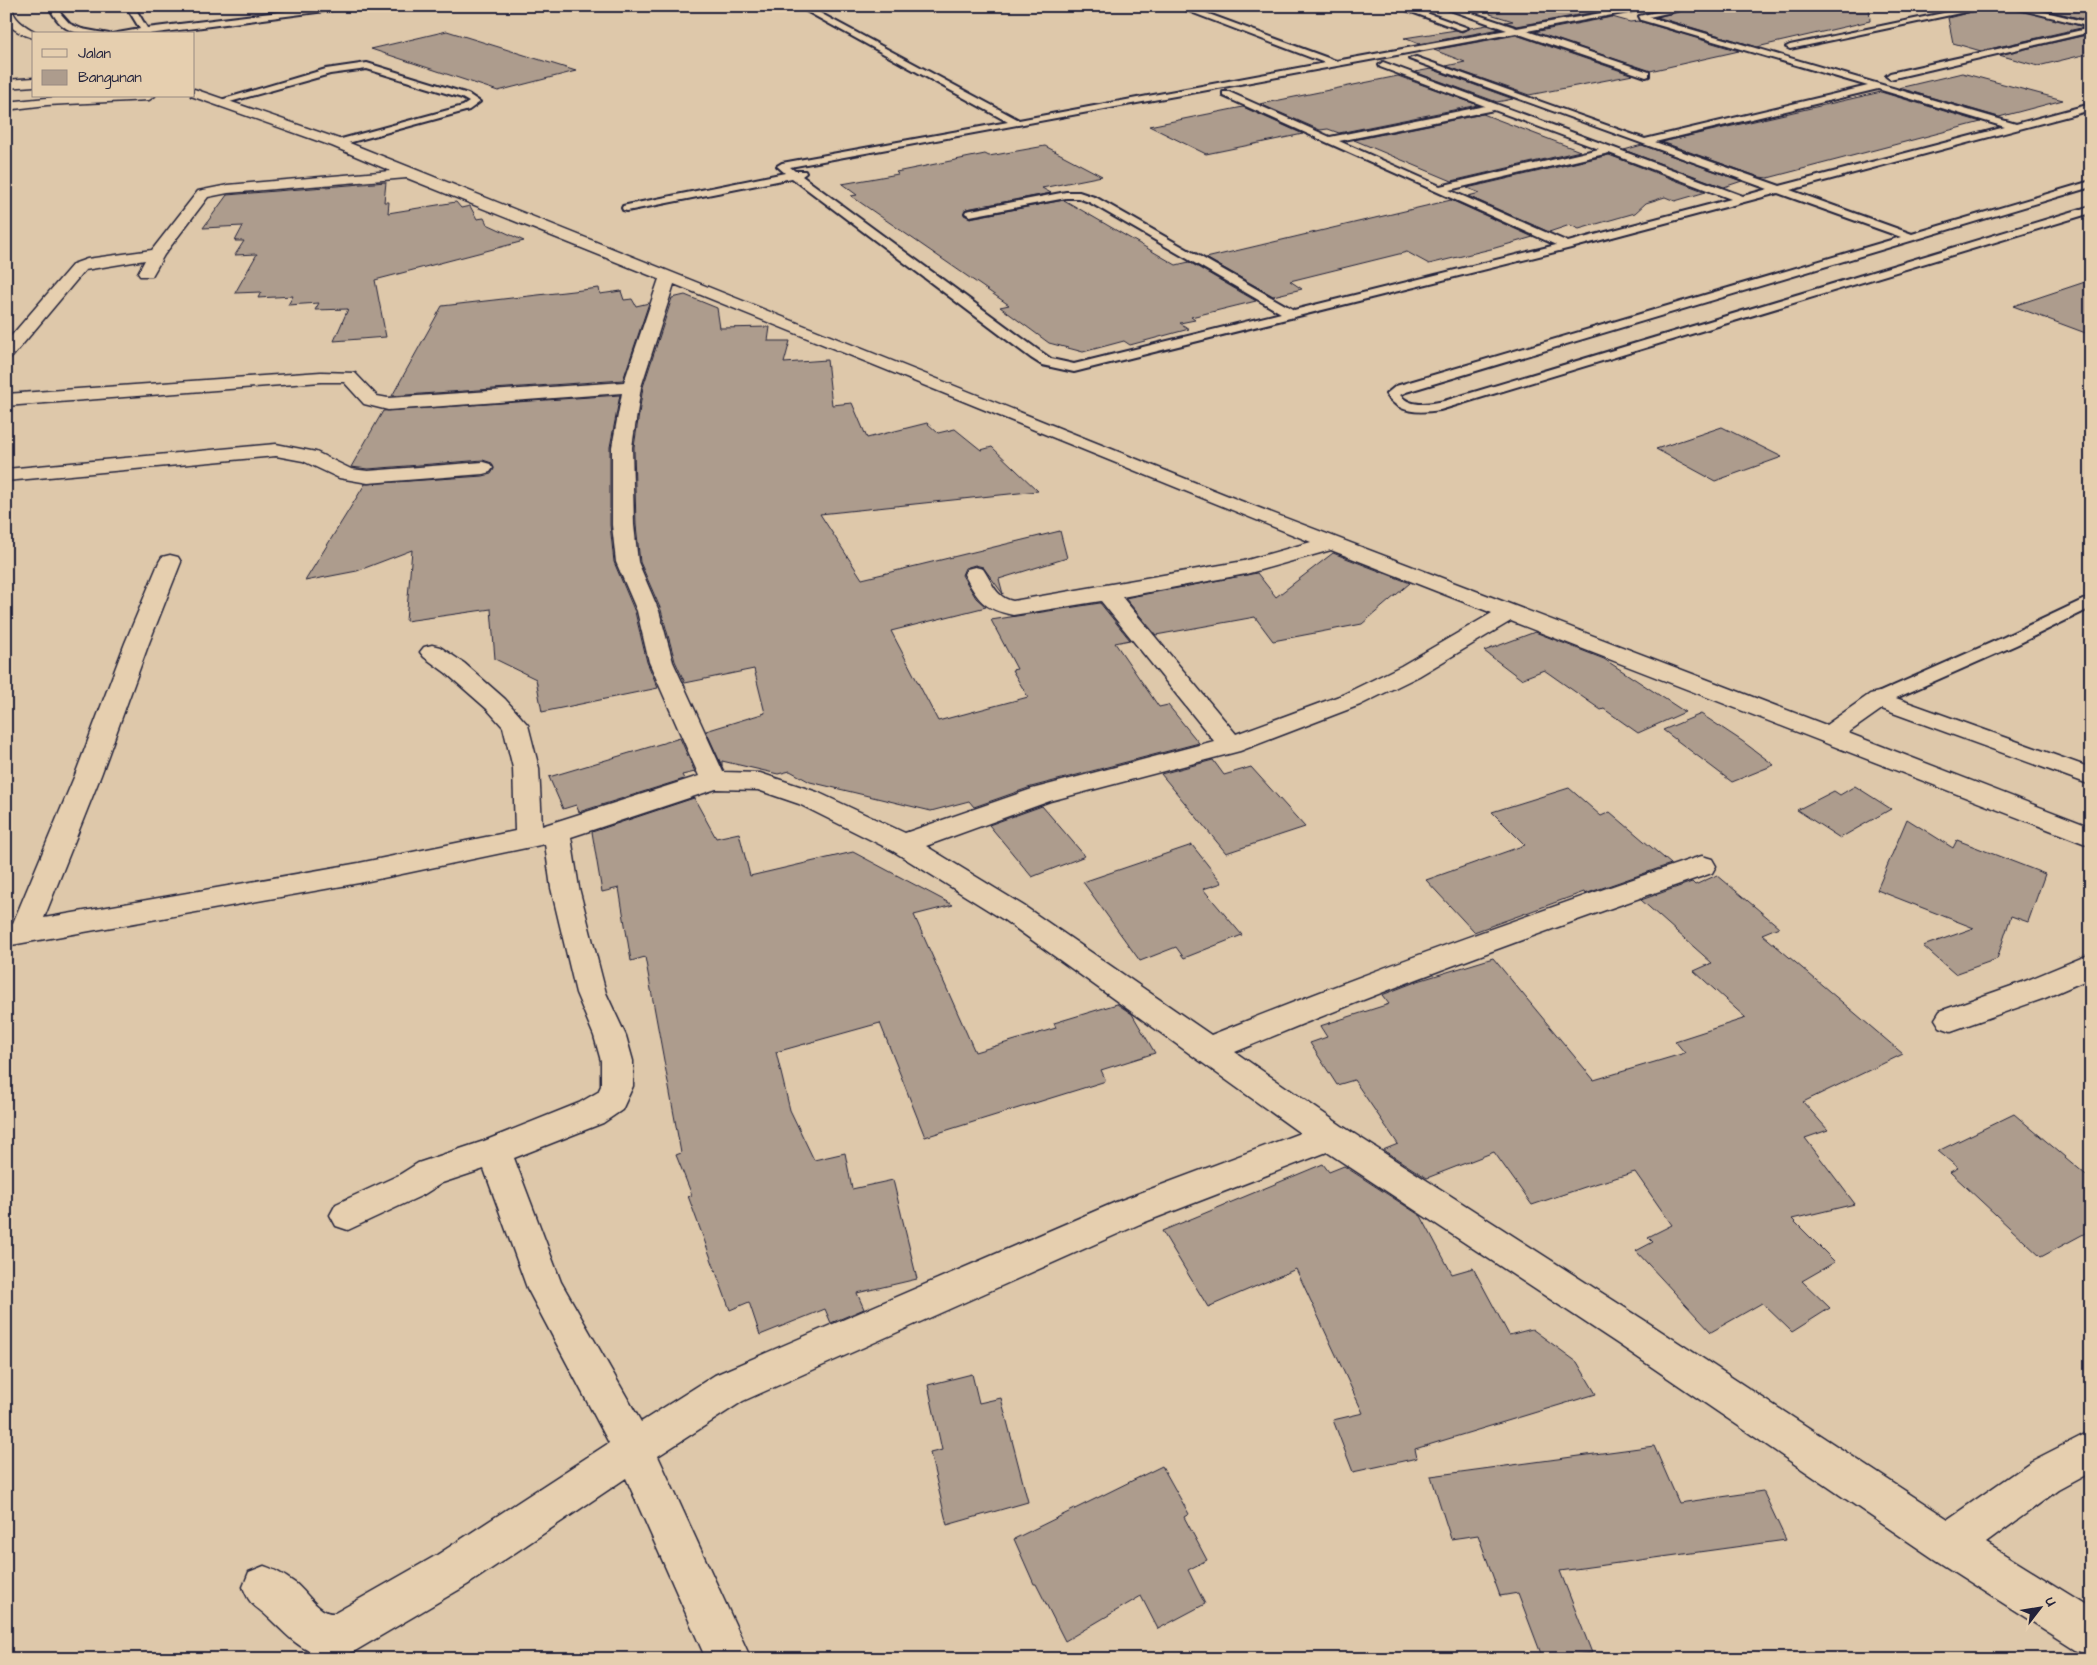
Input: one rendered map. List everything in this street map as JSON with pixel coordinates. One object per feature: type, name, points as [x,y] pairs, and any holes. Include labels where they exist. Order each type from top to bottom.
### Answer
[{"type":"street","points":[[6,6],[7,16],[18,27],[32,34]]},
{"type":"street","points":[[6,84],[32,82]]},
{"type":"street","points":[[195,94],[337,143],[410,174],[862,353],[1234,505],[1508,612],[1830,734],[2091,837]]},
{"type":"street","points":[[6,106],[47,101],[108,98]]},
{"type":"street","points":[[146,272],[157,254],[203,194],[228,189],[410,174]]},
{"type":"street","points":[[6,353],[79,267],[87,264],[157,254]]},
{"type":"street","points":[[668,277],[632,387],[622,447],[623,525],[627,562],[648,611],[661,662],[714,780]]},
{"type":"street","points":[[6,400],[322,377],[349,377],[371,400],[388,404],[632,387]]},
{"type":"street","points":[[6,474],[276,450],[309,456],[346,474],[368,477],[483,468]]},
{"type":"street","points":[[975,574],[989,597],[998,607],[1031,607],[1246,567],[1333,543]]},
{"type":"street","points":[[15,933],[88,775],[137,643],[170,562]]},
{"type":"street","points":[[1107,594],[1232,746]]},
{"type":"street","points":[[903,844],[1041,795],[1232,746],[1350,700],[1410,671],[1508,612]]},
{"type":"street","points":[[348,1215],[410,1185],[430,1173],[495,1151],[591,1113],[610,1102],[617,1086],[617,1061],[610,1036],[591,993],[565,888],[543,834],[515,725],[496,704],[455,668],[432,652]]},
{"type":"street","points":[[1830,734],[1879,699],[2091,777]]},
{"type":"street","points":[[15,933],[359,873],[543,834],[714,780],[760,782],[808,798],[903,844],[1014,913],[1330,1136],[1632,1332],[1949,1544],[2091,1633]]},
{"type":"street","points":[[1207,1050],[1343,994],[1570,911],[1702,866]]},
{"type":"street","points":[[1951,1019],[2034,990],[2091,965]]},
{"type":"street","points":[[264,1587],[286,1604],[298,1618],[312,1629],[327,1636],[339,1635],[450,1569],[561,1499],[729,1388],[1128,1213],[1330,1136]]},
{"type":"street","points":[[495,1151],[545,1288],[634,1449],[729,1659]]},
{"type":"street","points":[[1949,1544],[2044,1476],[2091,1450]]},
{"type":"lane","points":[[53,6],[56,14],[65,26],[77,31],[86,32]]},
{"type":"lane","points":[[130,6],[145,30]]},
{"type":"lane","points":[[130,32],[319,6]]},
{"type":"lane","points":[[145,30],[348,6]]},
{"type":"lane","points":[[801,6],[1016,122]]},
{"type":"lane","points":[[1179,6],[1335,64]]},
{"type":"lane","points":[[1399,6],[1506,42]]},
{"type":"lane","points":[[1443,6],[1646,74]]},
{"type":"lane","points":[[1604,6],[2016,127]]},
{"type":"lane","points":[[1050,127],[1695,6]]},
{"type":"lane","points":[[1790,47],[1989,6]]},
{"type":"lane","points":[[2010,6],[2091,25]]},
{"type":"lane","points":[[1686,17],[1654,7],[1623,12],[782,166],[1036,355],[1047,362],[1074,368],[1567,246],[2091,107]]},
{"type":"lane","points":[[1909,82],[1886,75],[2091,30]]},
{"type":"lane","points":[[1780,44],[1808,52]]},
{"type":"lane","points":[[1414,59],[1951,252]]},
{"type":"lane","points":[[1383,64],[1743,200]]},
{"type":"lane","points":[[219,102],[328,71],[367,66],[465,96],[475,102],[466,108],[337,143]]},
{"type":"lane","points":[[1644,142],[1879,87]]},
{"type":"lane","points":[[1226,94],[1567,246]]},
{"type":"lane","points":[[1329,140],[1495,106]]},
{"type":"lane","points":[[2022,115],[2041,120]]},
{"type":"lane","points":[[1438,189],[1610,150]]},
{"type":"lane","points":[[627,208],[814,171]]},
{"type":"lane","points":[[2091,184],[1410,386],[1393,394],[1398,402],[1406,406],[1434,408],[1446,405],[2091,209]]},
{"type":"lane","points":[[970,213],[1066,194],[1079,195],[1093,200],[1292,314]]},
{"type":"lane","points":[[1879,699],[2010,641],[2091,600]]},
{"type":"building","points":[[1491,6],[1578,6],[1596,12],[1517,26],[1505,22],[1513,21],[1490,14]]},
{"type":"building","points":[[1701,6],[1869,6],[1870,21],[1757,47],[1657,17]]},
{"type":"building","points":[[1995,6],[2004,6],[2085,27],[1981,51],[1953,43],[1948,18]]},
{"type":"building","points":[[2030,6],[2091,6],[2091,21]]},
{"type":"building","points":[[1612,17],[1630,22],[1639,21],[1739,51],[1650,71],[1534,32]]},
{"type":"building","points":[[1487,25],[1500,29],[1419,44],[1404,38],[1456,30],[1462,32],[1470,28]]},
{"type":"building","points":[[447,31],[576,71],[498,91],[371,49]]},
{"type":"building","points":[[2091,34],[2091,53],[2038,66],[1999,55]]},
{"type":"building","points":[[1516,35],[1633,75],[1529,95],[1446,66],[1465,62],[1434,50]]},
{"type":"building","points":[[1431,69],[1513,99],[1497,102],[1415,72]]},
{"type":"building","points":[[1962,73],[2063,100],[1999,117],[1899,88]]},
{"type":"building","points":[[1398,76],[1478,105],[1339,133],[1328,129],[1320,130],[1260,104]]},
{"type":"building","points":[[1881,92],[1981,122],[1768,178],[1759,177],[1662,142]]},
{"type":"building","points":[[1243,107],[1303,134],[1206,154],[1149,126]]},
{"type":"building","points":[[1483,114],[1580,151],[1452,181],[1354,140]]},
{"type":"building","points":[[1642,145],[1742,181],[1724,187],[1624,150]]},
{"type":"building","points":[[1045,146],[1102,176],[1042,188],[1051,193],[966,209],[964,215],[970,218],[1064,200],[1176,265],[1189,262],[1256,301],[1191,317],[1195,320],[1180,323],[1189,329],[1130,345],[1124,341],[1083,352],[1049,343],[1000,307],[1009,305],[851,196],[857,195],[842,184],[898,174],[896,172],[985,154],[989,156]]},
{"type":"building","points":[[1609,155],[1706,192],[1675,201],[1665,197],[1646,203],[1635,213],[1579,229],[1570,225],[1549,232],[1468,196],[1480,193],[1467,188]]},
{"type":"building","points":[[386,182],[384,202],[389,202],[388,213],[456,202],[461,208],[470,206],[477,219],[484,218],[487,224],[524,241],[375,280],[386,337],[334,341],[348,309],[315,310],[319,303],[288,305],[293,296],[258,298],[261,292],[235,293],[257,254],[235,255],[244,241],[235,241],[243,226],[203,228],[227,195]]},
{"type":"building","points":[[1451,200],[1533,237],[1429,264],[1407,252],[1290,281],[1302,289],[1273,296],[1206,258]]},
{"type":"building","points":[[2091,280],[2091,335],[2013,306]]},
{"type":"building","points":[[599,288],[600,294],[621,291],[624,300],[632,299],[636,306],[649,303],[623,380],[392,396],[442,306]]},
{"type":"building","points":[[685,295],[717,308],[720,328],[770,327],[768,341],[790,341],[784,363],[827,360],[832,405],[852,403],[867,438],[927,423],[938,433],[955,429],[981,450],[992,447],[1038,491],[820,514],[862,579],[1060,531],[1067,558],[999,579],[1003,594],[983,567],[975,565],[965,568],[962,575],[976,598],[986,607],[891,631],[938,721],[1028,697],[1012,670],[1017,669],[991,620],[1100,603],[1130,640],[1115,643],[1159,707],[1168,705],[1199,743],[1031,787],[974,807],[969,801],[931,811],[810,782],[790,771],[778,774],[722,761],[722,766],[706,731],[765,713],[754,669],[685,683],[675,661],[661,610],[640,562],[636,525],[634,447],[643,387],[672,298]]},
{"type":"building","points":[[620,395],[610,447],[610,525],[614,562],[635,612],[647,662],[658,688],[542,712],[536,679],[495,659],[491,609],[406,621],[412,550],[357,571],[305,581],[365,484],[483,476],[491,474],[494,469],[492,463],[483,460],[368,469],[351,467],[383,411]]},
{"type":"building","points":[[1722,427],[1782,457],[1715,481],[1656,449]]},
{"type":"building","points":[[1333,553],[1410,583],[1362,624],[1273,641],[1255,617],[1156,635],[1125,598],[1257,573],[1276,597]]},
{"type":"building","points":[[1535,632],[1604,659],[1685,712],[1638,733],[1544,670],[1521,679],[1484,651]]},
{"type":"building","points":[[1701,714],[1774,765],[1732,782],[1663,730]]},
{"type":"building","points":[[680,738],[695,772],[682,775],[684,779],[579,812],[576,805],[563,809],[549,777]]},
{"type":"building","points":[[1213,760],[1224,775],[1251,767],[1305,827],[1226,853],[1161,774]]},
{"type":"building","points":[[1855,786],[1891,809],[1840,838],[1797,810],[1834,791],[1840,795]]},
{"type":"building","points":[[1569,788],[1601,816],[1610,812],[1671,864],[1585,894],[1584,892],[1474,932],[1426,880],[1525,845],[1492,812]]},
{"type":"building","points":[[694,798],[716,838],[739,833],[750,876],[853,852],[953,905],[914,915],[975,1052],[1056,1028],[1054,1023],[1117,1004],[1132,1014],[1155,1053],[1101,1070],[1106,1081],[925,1137],[880,1023],[776,1052],[790,1110],[814,1160],[845,1153],[852,1189],[893,1180],[917,1279],[857,1293],[864,1309],[831,1323],[825,1309],[760,1335],[749,1302],[730,1310],[688,1196],[692,1195],[676,1155],[681,1153],[645,957],[631,961],[619,888],[602,892],[592,832]]},
{"type":"building","points":[[1042,806],[1085,856],[1032,877],[989,825]]},
{"type":"building","points":[[1907,819],[1953,848],[1957,840],[2045,874],[2028,922],[2011,916],[1997,959],[1955,974],[1923,946],[1974,928],[1877,890]]},
{"type":"building","points":[[1192,845],[1222,883],[1203,889],[1242,935],[1184,958],[1176,947],[1140,961],[1083,882]]},
{"type":"building","points":[[1717,875],[1779,927],[1762,934],[1903,1054],[1803,1102],[1828,1130],[1805,1138],[1855,1204],[1792,1219],[1835,1262],[1802,1281],[1830,1308],[1792,1332],[1762,1303],[1711,1332],[1636,1251],[1653,1242],[1648,1237],[1672,1225],[1635,1172],[1532,1205],[1494,1152],[1427,1178],[1383,1150],[1398,1144],[1354,1080],[1337,1085],[1310,1043],[1327,1037],[1320,1026],[1389,1004],[1382,995],[1418,981],[1493,958],[1594,1080],[1685,1053],[1675,1041],[1746,1018],[1694,971],[1712,963],[1641,900],[1692,882],[1695,885]]},
{"type":"building","points":[[2014,1114],[2091,1179],[2091,1230],[2041,1257],[1950,1172],[1958,1168],[1938,1151]]},
{"type":"building","points":[[1323,1164],[1329,1172],[1344,1166],[1421,1216],[1452,1274],[1473,1268],[1509,1335],[1532,1329],[1577,1362],[1596,1394],[1415,1449],[1417,1458],[1353,1472],[1333,1420],[1363,1413],[1296,1269],[1208,1307],[1162,1231]]},
{"type":"building","points":[[972,1374],[979,1403],[1001,1398],[1028,1502],[947,1525],[930,1453],[942,1450],[928,1385]]},
{"type":"building","points":[[1654,1446],[1679,1503],[1763,1491],[1786,1540],[1560,1571],[1592,1653],[1543,1659],[1518,1593],[1500,1596],[1478,1535],[1451,1539],[1431,1476]]},
{"type":"building","points":[[1162,1466],[1189,1514],[1184,1517],[1207,1560],[1188,1570],[1205,1604],[1158,1629],[1141,1596],[1065,1641],[1036,1584],[1034,1584],[1014,1539]]}]
